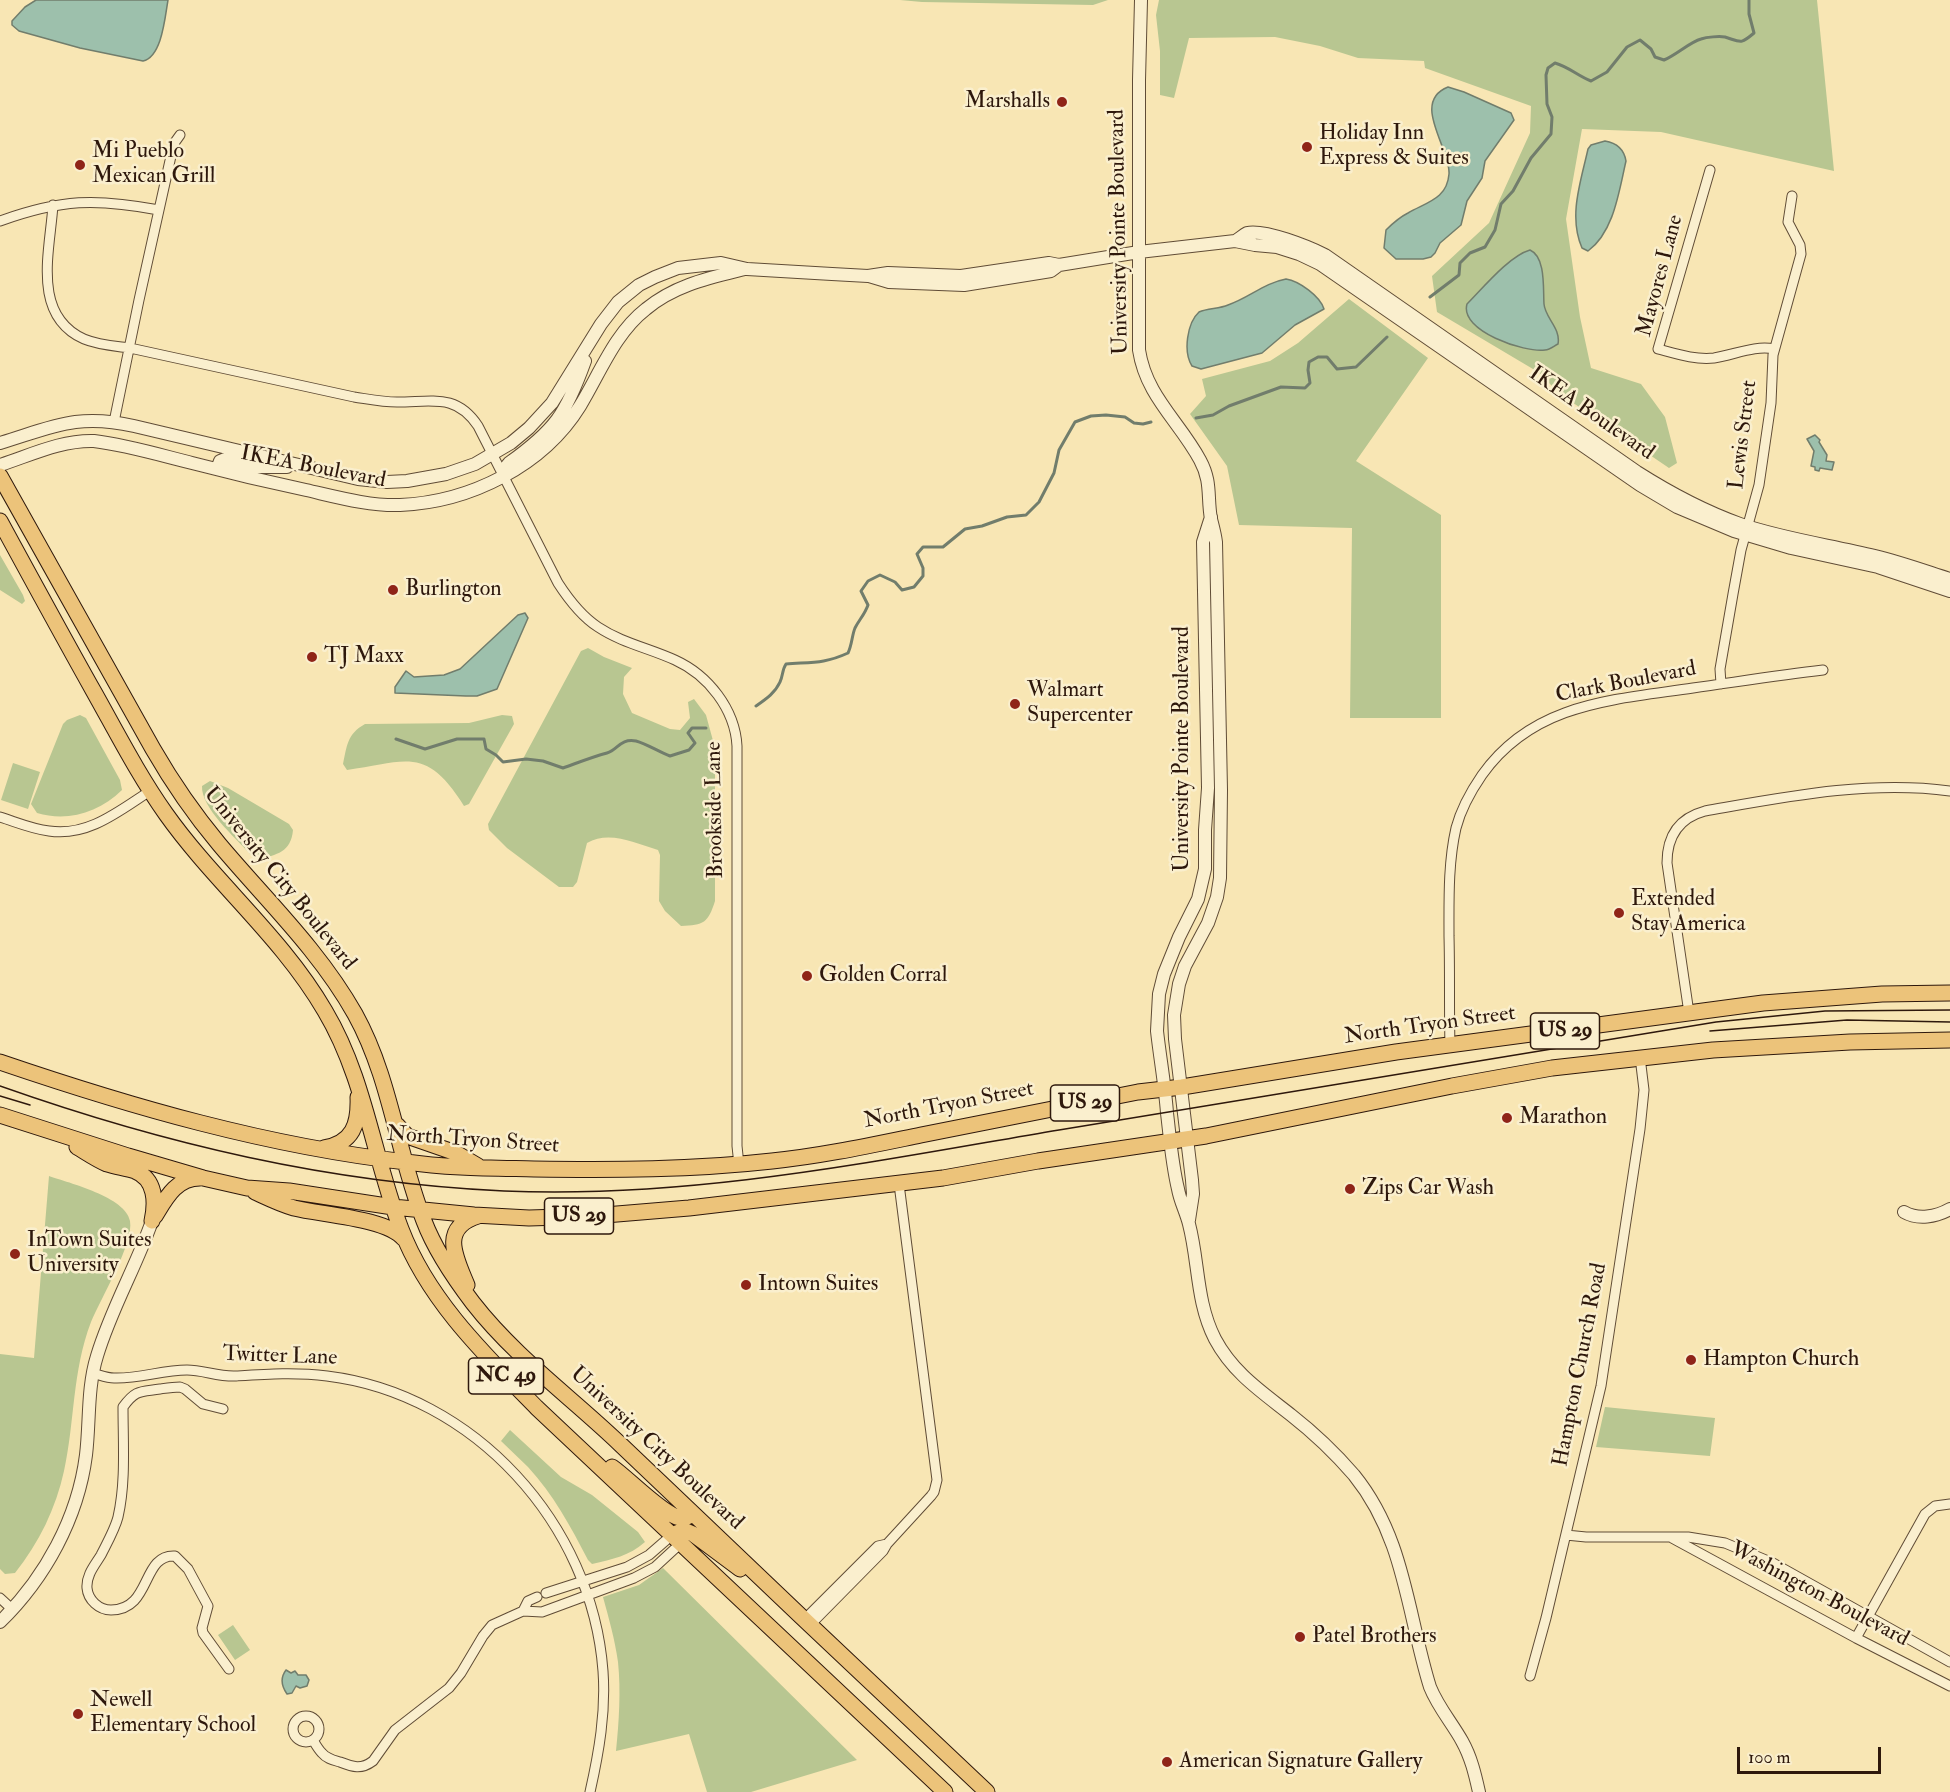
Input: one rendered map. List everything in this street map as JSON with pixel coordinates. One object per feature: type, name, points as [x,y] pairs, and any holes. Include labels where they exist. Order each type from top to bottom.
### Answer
[{"type":"main road","name":"University City Boulevard","points":[[0,476],[175,785],[218,843],[302,938],[357,1018],[374,1055],[429,1234],[480,1312],[526,1360],[612,1436],[987,1792]]},
{"type":"main road","name":"University City Boulevard","points":[[0,521],[150,791],[188,843],[281,950],[315,994],[338,1033],[356,1076],[393,1207],[407,1242],[436,1293],[467,1335],[537,1408],[945,1792]]},
{"type":"main road","name":"North Tryon Street","points":[[0,1062],[124,1103],[194,1122],[380,1158],[488,1168],[689,1169],[838,1152],[1138,1092],[1182,1087],[1380,1054],[1795,1000],[1882,994],[1950,993]]},
{"type":"main road","name":"US 29","points":[[420,1209],[529,1218],[593,1216],[689,1208],[943,1178],[1038,1161],[1169,1142],[1552,1068],[1713,1050],[1950,1040]]},
{"type":"main road","points":[[320,1148],[340,1143],[348,1137],[354,1127],[358,1108],[356,1076]]},
{"type":"main road","points":[[6,1117],[51,1133],[203,1178],[247,1188],[289,1191],[420,1209]]},
{"type":"main road","points":[[396,1123],[407,1136],[456,1153],[488,1168]]},
{"type":"main road","points":[[51,1133],[106,1163],[141,1174],[150,1184],[153,1192],[152,1221]]},
{"type":"main road","points":[[152,1221],[178,1184],[190,1178],[203,1178]]},
{"type":"main road","name":"NC 49","points":[[247,1188],[291,1207],[382,1225],[400,1234],[407,1242]]},
{"type":"main road","points":[[480,1312],[466,1282],[453,1239],[460,1226],[472,1218],[483,1215]]},
{"type":"main road","points":[[588,1456],[613,1467],[676,1517],[684,1519],[693,1514]]},
{"type":"main road","points":[[677,1539],[684,1530],[693,1534],[751,1578],[780,1596]]},
{"type":"street","name":"University Pointe Boulevard","points":[[1141,0],[1139,350],[1144,372],[1156,396],[1200,461],[1210,490],[1211,517],[1216,542],[1221,790],[1220,878],[1217,897],[1208,923],[1185,966],[1176,993],[1174,1029],[1193,1194],[1189,1224]]},
{"type":"street","points":[[114,422],[171,156],[175,142],[180,135]]},
{"type":"street","name":"Mayores Lane","points":[[1710,170],[1659,349],[1688,357],[1706,358],[1763,348],[1774,349]]},
{"type":"street","name":"Lewis Street","points":[[1721,684],[1720,669],[1747,530],[1757,495],[1771,404],[1774,349],[1802,250],[1788,222],[1792,196]]},
{"type":"street","points":[[0,220],[30,210],[75,202],[101,201],[159,210]]},
{"type":"street","name":"Brookside Lane","points":[[53,205],[47,278],[48,294],[54,311],[70,330],[84,339],[101,344],[130,348],[362,398],[388,402],[447,401],[461,408],[471,417],[493,453],[558,583],[573,604],[588,620],[604,631],[674,660],[697,674],[718,695],[727,710],[736,739],[737,1146],[739,1165]]},
{"type":"street","name":"IKEA Boulevard","points":[[0,443],[67,422],[94,420],[114,422],[368,481],[407,482],[468,467],[519,436],[545,412],[559,393],[612,308],[632,290],[672,270],[721,262],[747,268],[868,276],[889,282],[964,285],[1043,273],[1059,265],[1139,252],[1235,241],[1277,247],[1320,264],[1654,483],[1696,506],[1791,548],[1878,567],[1950,591]]},
{"type":"street","name":"IKEA Boulevard","points":[[0,465],[59,445],[88,441],[109,443],[338,497],[382,505],[410,504],[450,497],[477,489],[504,476],[538,453],[580,406],[618,341],[629,325],[644,310],[667,294],[692,282],[747,268]]},
{"type":"street","points":[[644,310],[650,299],[648,281]]},
{"type":"street","points":[[504,476],[506,466],[545,434],[560,417],[578,380],[590,342]]},
{"type":"street","points":[[217,469],[220,461],[225,459],[257,467],[300,466]]},
{"type":"street","name":"University Pointe Boulevard","points":[[1189,1224],[1178,1190],[1169,1142],[1157,1031],[1159,994],[1164,975],[1179,937],[1198,899],[1206,869],[1205,830],[1208,788],[1203,542],[1211,517]]},
{"type":"street","name":"IKEA Boulevard","points":[[1747,530],[1876,556],[1950,579]]},
{"type":"street","name":"Clark Boulevard","points":[[1450,1045],[1451,854],[1459,818],[1468,798],[1486,770],[1515,740],[1542,722],[1562,713],[1604,702],[1823,670]]},
{"type":"street","points":[[1689,1013],[1667,862],[1670,840],[1680,824],[1690,816],[1705,811],[1825,792],[1885,787],[1950,791]]},
{"type":"street","points":[[0,817],[48,831],[82,830],[104,821],[150,791]]},
{"type":"street","name":"Hampton Church Road","points":[[1530,1676],[1596,1409],[1613,1316],[1642,1104],[1643,1080],[1640,1057]]},
{"type":"street","points":[[807,1622],[883,1551],[931,1496],[938,1480],[899,1184]]},
{"type":"street","points":[[1904,1212],[1928,1217],[1950,1209]]},
{"type":"street","points":[[0,1622],[27,1594],[56,1547],[78,1493],[86,1455],[88,1403],[92,1373],[105,1332],[152,1221]]},
{"type":"street","points":[[1189,1224],[1203,1312],[1223,1352],[1254,1387],[1306,1427],[1340,1460],[1368,1494],[1381,1515],[1398,1558],[1430,1687],[1466,1748],[1479,1792]]},
{"type":"street","name":"Twitter Lane","points":[[92,1373],[112,1378],[188,1370],[236,1376],[302,1373],[356,1381],[405,1397],[427,1407],[464,1430],[513,1471],[557,1526],[577,1565],[597,1625],[603,1672],[603,1720],[590,1792]]},
{"type":"street","points":[[223,1409],[203,1404],[180,1387],[144,1390],[129,1398],[123,1407],[122,1487],[117,1518],[90,1574],[87,1590],[90,1599],[105,1610],[126,1608],[134,1602],[158,1561],[168,1555],[175,1556],[188,1569],[208,1606],[202,1628],[203,1633],[229,1669]]},
{"type":"street","points":[[1856,1638],[1925,1514],[1935,1506],[1950,1504]]},
{"type":"street","name":"Washington Boulevard","points":[[1566,1535],[1709,1539],[1756,1555],[1950,1662]]},
{"type":"street","name":"Washington Boulevard","points":[[1670,1537],[1950,1686]]},
{"type":"street","points":[[523,1611],[528,1601],[640,1561],[677,1539]]},
{"type":"street","points":[[313,1740],[320,1752],[328,1759],[352,1767],[368,1765],[395,1730],[449,1688],[492,1625],[523,1611],[542,1612],[634,1578],[648,1571],[677,1539]]},
{"type":"street","points":[[0,1598],[13,1610]]},
{"type":"green space","points":[[900,0],[1108,0],[1093,5]]},
{"type":"green space","points":[[1159,0],[1817,0],[1834,171],[1661,132],[1582,129],[1566,219],[1580,317],[1591,368],[1641,384],[1665,417],[1677,463],[1669,468],[1560,394],[1538,372],[1437,312],[1432,276],[1489,223],[1530,133],[1531,106],[1425,68],[1424,61],[1358,58],[1320,46],[1275,37],[1189,38],[1174,98],[1160,95],[1160,51],[1156,15]]},
{"type":"green space","points":[[1349,299],[1428,358],[1356,461],[1441,515],[1441,718],[1350,718],[1352,528],[1239,525],[1227,466],[1190,414],[1206,396],[1202,379],[1270,361],[1298,343]]},
{"type":"green space","points":[[0,555],[23,595],[25,601],[22,604],[0,590]]},
{"type":"green space","points":[[588,648],[632,668],[624,677],[623,694],[632,713],[670,729],[680,730],[690,718],[688,702],[694,699],[706,715],[715,748],[715,901],[707,918],[695,925],[681,926],[665,911],[659,901],[660,855],[658,850],[622,839],[595,839],[587,843],[577,882],[573,887],[559,887],[507,848],[489,830],[488,824],[581,651]]},
{"type":"green space","points":[[80,715],[86,718],[120,780],[122,790],[103,805],[71,816],[48,816],[37,813],[31,804],[63,724]]},
{"type":"green space","points":[[502,715],[512,716],[514,724],[469,804],[464,806],[438,774],[426,766],[413,762],[400,762],[347,770],[343,764],[351,736],[365,724],[469,723]]},
{"type":"green space","points":[[13,763],[40,772],[28,809],[1,800]]},
{"type":"green space","points":[[210,781],[228,788],[289,824],[293,830],[286,848],[277,854],[258,859],[250,854],[220,822],[207,804],[202,786]]},
{"type":"green space","points":[[49,1176],[108,1198],[126,1212],[130,1221],[130,1231],[116,1271],[91,1322],[80,1359],[68,1452],[56,1498],[46,1525],[24,1562],[15,1573],[5,1574],[0,1569],[0,1354],[34,1358]]},
{"type":"green space","points":[[1605,1407],[1715,1418],[1710,1456],[1596,1447]]},
{"type":"green space","points":[[510,1430],[561,1477],[592,1495],[638,1532],[645,1542],[627,1554],[592,1564],[546,1488],[501,1441]]},
{"type":"green space","points":[[663,1568],[857,1760],[751,1792],[707,1792],[689,1734],[616,1751],[619,1706],[618,1662],[603,1597],[639,1585]]},
{"type":"green space","points":[[233,1625],[250,1650],[235,1660],[218,1635]]},
{"type":"shaded area","points":[[36,0],[168,0],[164,26],[158,44],[149,58],[143,61],[80,48],[19,31],[12,25],[12,21],[25,7]]},
{"type":"shaded area","points":[[1448,87],[1511,113],[1514,120],[1485,161],[1482,178],[1467,201],[1461,225],[1440,243],[1431,257],[1396,259],[1384,248],[1386,230],[1402,216],[1435,199],[1447,182],[1448,164],[1435,127],[1432,103],[1437,94]]},
{"type":"shaded area","points":[[1605,141],[1619,147],[1626,161],[1610,222],[1597,243],[1588,251],[1582,248],[1578,236],[1577,198],[1588,149],[1591,145]]},
{"type":"shaded area","points":[[1530,250],[1539,259],[1543,274],[1545,309],[1558,338],[1558,344],[1547,350],[1509,344],[1483,331],[1467,314],[1467,304],[1488,281],[1522,253]]},
{"type":"shaded area","points":[[1286,279],[1308,290],[1318,299],[1324,309],[1295,325],[1262,353],[1201,369],[1192,366],[1187,346],[1189,330],[1199,312],[1228,305]]},
{"type":"shaded area","points":[[1815,435],[1827,455],[1826,461],[1834,462],[1832,470],[1820,468],[1819,471],[1811,466],[1814,451],[1807,439]]},
{"type":"shaded area","points":[[525,613],[528,618],[497,689],[477,696],[395,693],[395,687],[406,671],[414,677],[444,675],[460,669],[518,615]]},
{"type":"shaded area","points":[[286,1670],[291,1673],[295,1671],[298,1675],[306,1675],[309,1680],[307,1686],[300,1688],[296,1686],[292,1693],[287,1694],[282,1682]]},
{"type":"waterway","points":[[1430,297],[1459,275],[1460,263],[1470,253],[1485,247],[1495,230],[1501,204],[1513,191],[1531,158],[1551,134],[1552,117],[1547,104],[1546,75],[1548,68],[1555,63],[1591,81],[1607,72],[1627,47],[1640,40],[1651,49],[1655,57],[1664,60],[1704,38],[1722,37],[1743,41],[1754,33],[1749,14],[1749,0]]},
{"type":"waterway","points":[[1196,418],[1213,415],[1229,406],[1281,387],[1305,388],[1310,383],[1309,362],[1318,357],[1327,357],[1337,369],[1356,367],[1387,337]]},
{"type":"waterway","points":[[756,706],[776,689],[786,664],[825,661],[848,653],[855,628],[868,605],[861,591],[868,581],[880,575],[895,582],[902,590],[914,587],[923,576],[923,568],[917,554],[923,547],[943,547],[965,529],[1007,517],[1026,515],[1039,502],[1054,473],[1059,450],[1075,422],[1091,416],[1106,415],[1125,417],[1134,423],[1151,422]]},
{"type":"waterway","points":[[396,739],[425,749],[457,739],[484,739],[486,749],[503,762],[526,759],[543,761],[563,768],[611,752],[626,741],[640,742],[670,756],[689,750],[695,743],[688,733],[692,728],[706,728]]},
{"type":"tram line","points":[[0,1086],[123,1126],[185,1143],[311,1170],[439,1187],[574,1192],[714,1183],[852,1165],[1716,1022],[1825,1011],[1950,1010]]},
{"type":"tram line","points":[[1710,1031],[1847,1020],[1950,1022]]},
{"type":"tram line","points":[[0,1096],[30,1105]]},
{"type":"place","name":"Marshalls","points":[[1062,102]]},
{"type":"place","name":"Holiday Inn Express & Suites","points":[[1307,147]]},
{"type":"place","name":"Mi Pueblo Mexican Grill","points":[[80,165]]},
{"type":"place","name":"Burlington","points":[[393,590]]},
{"type":"place","name":"TJ Maxx","points":[[312,657]]},
{"type":"place","name":"Walmart Supercenter","points":[[1015,704]]},
{"type":"place","name":"Extended Stay America","points":[[1619,913]]},
{"type":"place","name":"Golden Corral","points":[[807,976]]},
{"type":"place","name":"Marathon","points":[[1507,1118]]},
{"type":"place","name":"Zips Car Wash","points":[[1350,1189]]},
{"type":"place","name":"InTown Suites University","points":[[15,1254]]},
{"type":"place","name":"Intown Suites","points":[[746,1285]]},
{"type":"place","name":"Hampton Church","points":[[1691,1360]]},
{"type":"place","name":"Patel Brothers","points":[[1300,1637]]},
{"type":"place","name":"Newell Elementary School","points":[[78,1714]]},
{"type":"place","name":"American Signature Gallery","points":[[1167,1762]]}]
